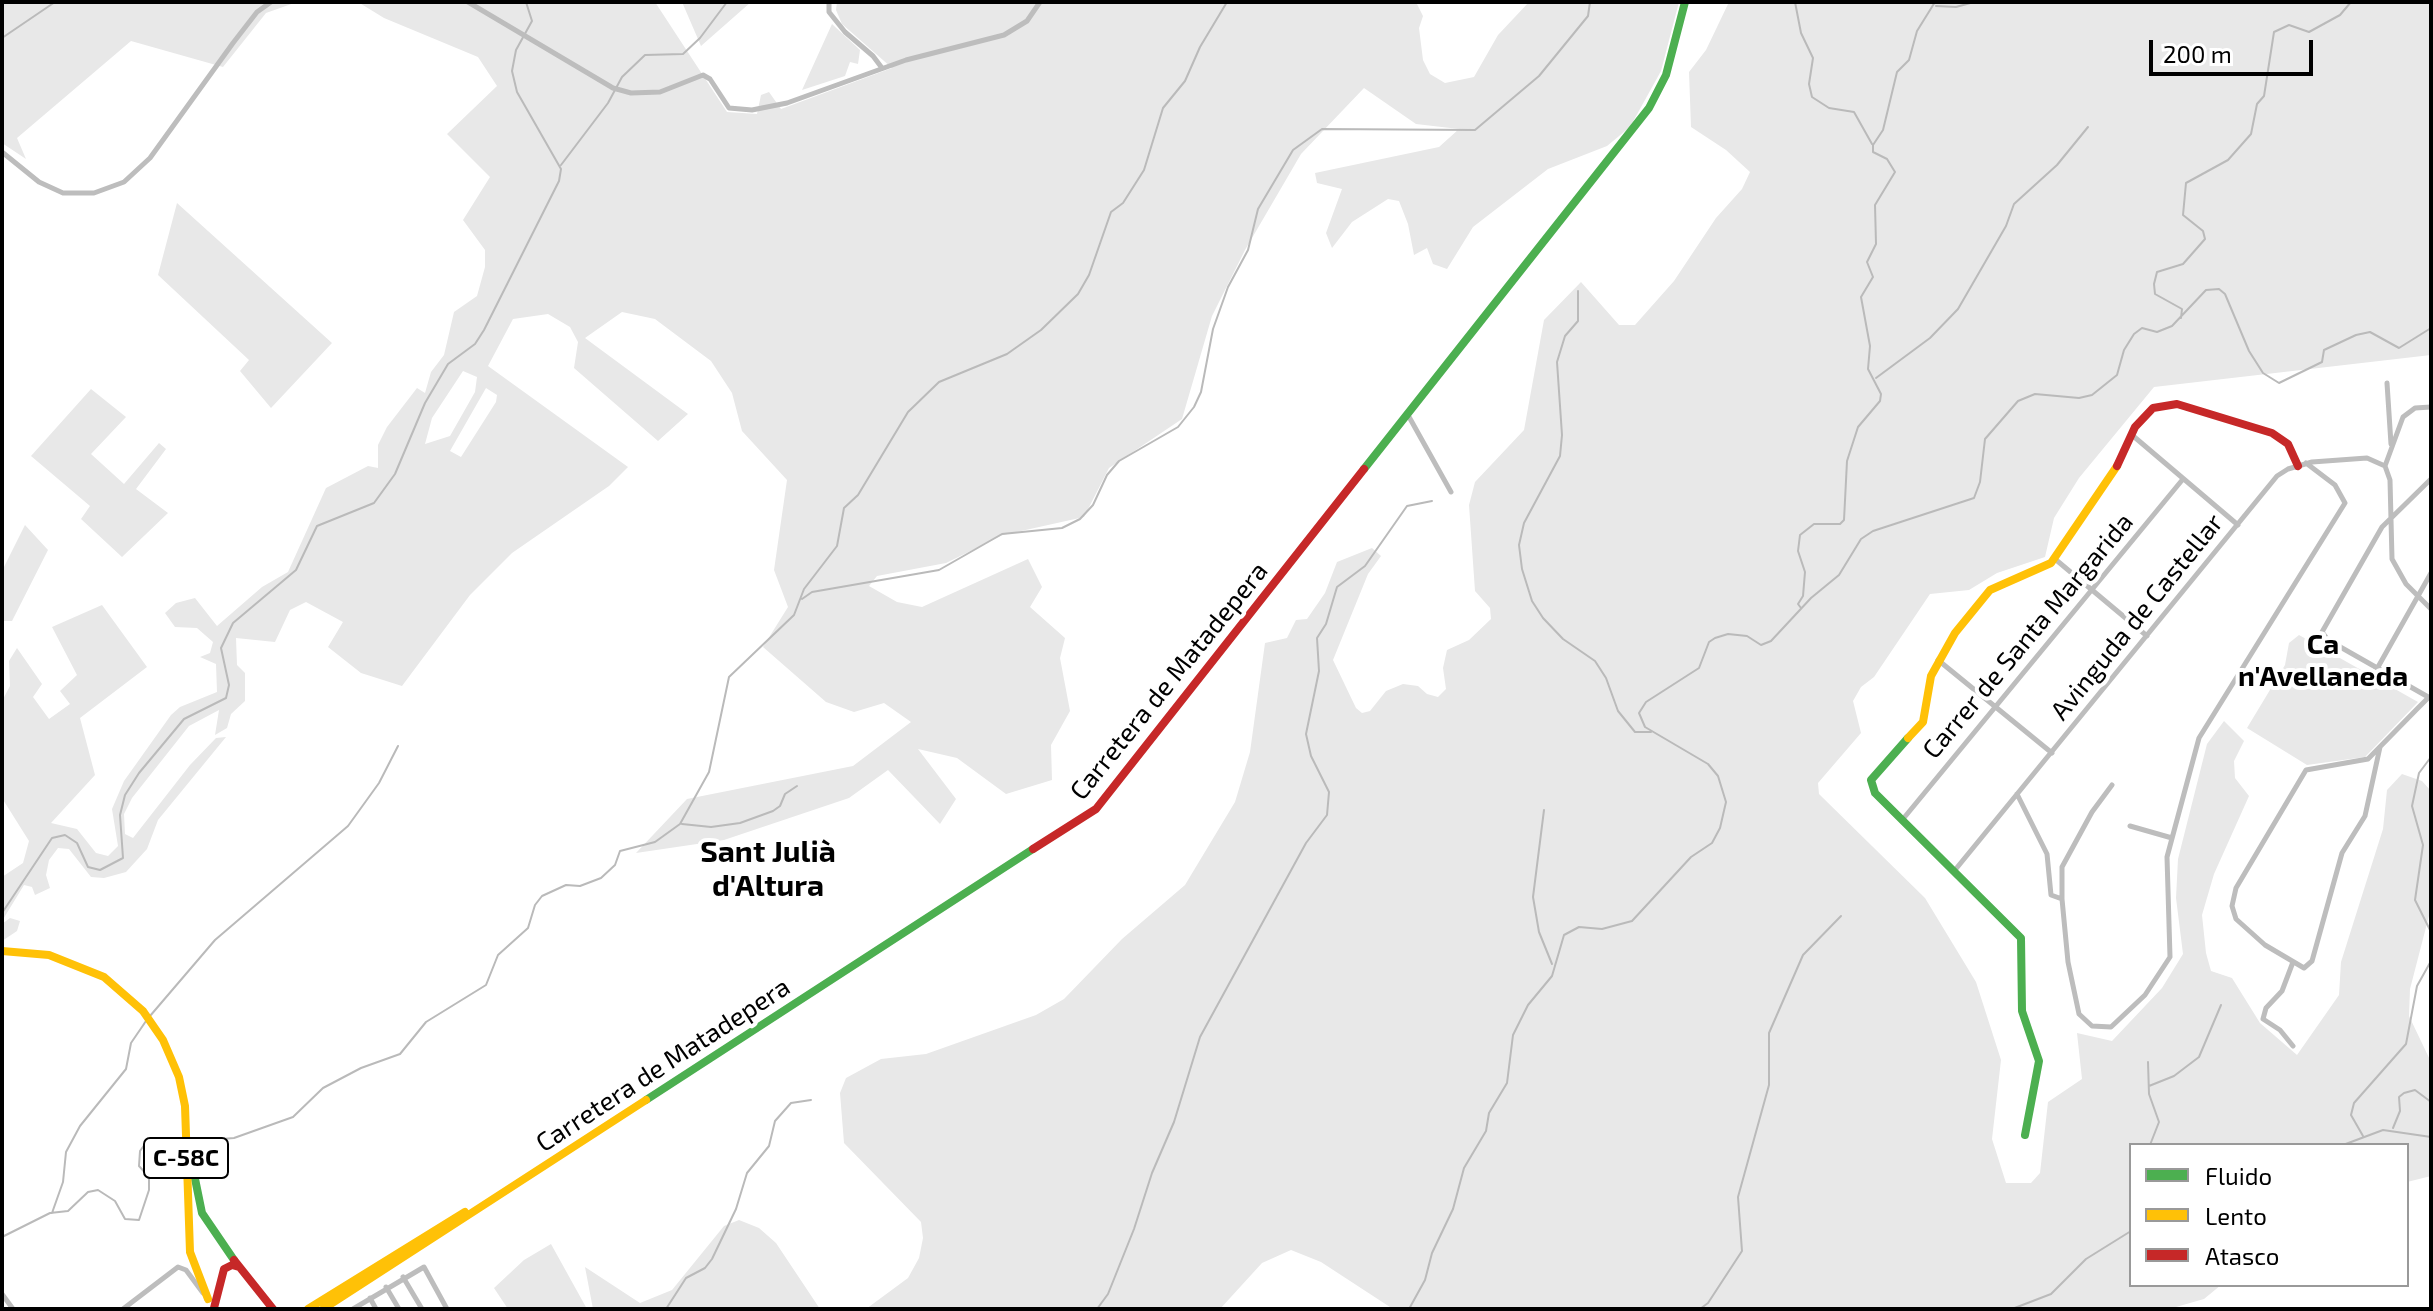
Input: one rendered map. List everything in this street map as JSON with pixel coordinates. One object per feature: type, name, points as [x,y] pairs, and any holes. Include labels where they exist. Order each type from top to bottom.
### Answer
[{"type":"main road","name":"Carretera de Matadepera","points":[[495,1197],[1096,809],[1649,108],[1666,75],[1685,2]]},
{"type":"main road","points":[[2025,1135],[2039,1061],[2022,1011],[2022,943],[2014,928],[1870,784],[1923,722],[1929,685],[1938,660],[1990,590],[2036,573],[2055,559],[2125,454],[2141,418],[2153,408],[2177,404],[2279,436],[2302,464]]},
{"type":"main road","name":"C-58C","points":[[2,949],[71,961],[104,977],[136,1001],[152,1020],[171,1047],[182,1078],[199,1204],[212,1231],[273,1309]]},
{"type":"main road","name":"C-58C","points":[[152,1020],[168,1047],[182,1092],[187,1230],[196,1274],[208,1299]]},
{"type":"main road","points":[[308,1309],[437,1226],[495,1197]]},
{"type":"main road","points":[[323,1309],[495,1197]]},
{"type":"main road","points":[[214,1308],[224,1269],[236,1263]]},
{"type":"main road","points":[[208,1299],[214,1308]]},
{"type":"street","points":[[2,152],[39,182],[63,193],[94,193],[124,182],[150,158],[257,12],[271,2]]},
{"type":"street","points":[[468,2],[590,75],[631,93],[666,91],[703,75],[710,79],[729,108],[752,110],[787,103],[882,68],[1004,35],[1027,21],[1040,2]]},
{"type":"street","points":[[829,2],[829,12],[837,22],[882,68]]},
{"type":"street","points":[[2387,383],[2391,444]]},
{"type":"street","points":[[2428,407],[2415,408],[2403,417],[2385,466],[2390,480],[2392,559],[2416,595],[2431,609]]},
{"type":"street","points":[[1408,415],[1451,492]]},
{"type":"street","points":[[2132,435],[2238,525]]},
{"type":"street","points":[[2302,464],[2367,458],[2385,466]]},
{"type":"street","points":[[2112,785],[2092,812],[2062,867],[2068,962],[2079,1014],[2092,1026],[2111,1027],[2145,995],[2168,962],[2171,943],[2166,875],[2172,838],[2199,738],[2345,503],[2335,485],[2302,464]]},
{"type":"street","name":"Avinguda de Castellar","points":[[1955,870],[2277,476],[2302,464]]},
{"type":"street","name":"Carrer de Santa Margarida","points":[[1903,819],[2183,479]]},
{"type":"street","points":[[2380,747],[2365,816],[2342,853],[2312,961],[2306,968],[2248,932],[2236,919],[2232,906],[2234,893],[2306,770],[2368,759],[2380,747],[2430,698],[2328,640],[2322,632],[2382,527],[2431,479]]},
{"type":"street","points":[[2055,559],[2147,636]]},
{"type":"street","points":[[2378,667],[2431,573]]},
{"type":"street","points":[[1938,660],[2052,753]]},
{"type":"street","points":[[2368,759],[2376,763]]},
{"type":"street","points":[[2017,794],[2047,854],[2051,895],[2062,899]]},
{"type":"street","points":[[2130,826],[2172,838]]},
{"type":"street","points":[[2293,962],[2282,991],[2266,1008],[2263,1019],[2280,1030],[2293,1046]]},
{"type":"street","points":[[123,1309],[181,1267],[208,1299]]},
{"type":"street","points":[[353,1309],[424,1267],[447,1309]]},
{"type":"street","points":[[403,1277],[422,1309]]},
{"type":"street","points":[[386,1287],[399,1309]]},
{"type":"street","points":[[2,1294],[13,1309]]},
{"type":"street","points":[[370,1298],[376,1309]]},
{"type":"shaded area","points":[[2,2],[297,2],[266,13],[223,67],[131,41],[17,138],[26,159],[2,143]]},
{"type":"shaded area","points":[[358,2],[655,2],[727,112],[757,114],[761,95],[769,92],[781,109],[892,68],[842,24],[836,10],[837,2],[1410,2],[1417,4],[1423,16],[1419,28],[1423,60],[1430,74],[1445,83],[1474,77],[1498,35],[1529,2],[1679,2],[1661,71],[1630,127],[1607,146],[1548,169],[1473,227],[1447,269],[1433,264],[1427,248],[1414,255],[1408,224],[1399,201],[1388,199],[1352,222],[1332,248],[1326,233],[1342,189],[1317,183],[1315,173],[1439,147],[1459,129],[1416,124],[1364,88],[1301,154],[1245,250],[1212,316],[1182,419],[1109,468],[1084,517],[1003,535],[946,563],[877,576],[869,586],[897,602],[922,607],[1028,559],[1042,587],[1030,607],[1065,638],[1060,658],[1070,711],[1051,745],[1052,780],[1006,794],[957,758],[918,749],[956,799],[940,824],[888,770],[849,798],[724,840],[636,853],[687,799],[853,766],[911,722],[884,703],[854,712],[826,702],[763,647],[788,607],[774,570],[787,480],[742,431],[732,393],[711,361],[655,319],[622,312],[585,338],[688,414],[658,441],[574,368],[578,342],[570,327],[548,314],[513,319],[488,366],[628,467],[609,486],[512,553],[470,595],[402,686],[361,673],[328,647],[343,622],[306,602],[290,610],[275,642],[236,638],[237,665],[245,673],[245,701],[231,714],[227,728],[215,735],[219,710],[189,726],[132,798],[124,814],[125,834],[133,838],[190,765],[216,738],[226,737],[158,820],[147,849],[126,872],[104,878],[91,877],[69,849],[58,848],[49,860],[46,875],[50,888],[35,895],[32,887],[24,885],[2,921],[2,877],[23,863],[29,841],[2,798],[2,701],[10,686],[9,661],[17,648],[42,684],[33,697],[49,719],[70,704],[60,691],[77,675],[52,627],[102,605],[147,667],[80,718],[95,775],[51,823],[77,829],[96,853],[108,856],[118,846],[112,809],[124,781],[171,715],[180,707],[217,692],[216,664],[200,657],[210,653],[213,642],[197,628],[175,627],[165,613],[176,603],[195,598],[217,626],[262,587],[288,572],[326,488],[368,466],[378,468],[378,445],[387,427],[417,388],[425,393],[431,372],[444,355],[454,312],[477,296],[485,267],[485,250],[463,220],[490,177],[447,134],[497,86],[478,57],[384,18]],"holes":[[[463,371],[477,377],[475,392],[450,436],[425,444],[432,418]],[[486,388],[497,395],[496,402],[461,457],[450,451]]]},
{"type":"shaded area","points":[[682,2],[751,2],[701,46]]},
{"type":"shaded area","points":[[1729,2],[2431,2],[2431,355],[2154,387],[2079,478],[2054,518],[2045,557],[1997,573],[1969,590],[1930,594],[1874,677],[1861,687],[1853,701],[1861,733],[1818,783],[1819,794],[1925,898],[1976,982],[2001,1060],[1992,1139],[2006,1183],[2031,1183],[2040,1173],[2048,1102],[2082,1079],[2077,1033],[2112,1041],[2162,988],[2183,954],[2176,898],[2178,859],[2207,744],[2224,721],[2244,741],[2234,761],[2235,778],[2249,796],[2214,874],[2202,915],[2206,953],[2211,971],[2232,978],[2260,1023],[2297,1055],[2339,995],[2341,962],[2383,829],[2387,790],[2402,774],[2422,781],[2431,791],[2431,908],[2410,989],[2409,1016],[2431,1062],[2431,1176],[2409,1182],[2409,1143],[2129,1143],[2129,1287],[2219,1287],[2204,1299],[2169,1309],[1393,1309],[1321,1262],[1291,1250],[1262,1263],[1220,1309],[866,1309],[908,1278],[919,1258],[923,1238],[921,1222],[844,1143],[840,1093],[846,1078],[881,1059],[926,1054],[1036,1015],[1064,999],[1122,939],[1185,885],[1235,802],[1250,752],[1265,643],[1287,638],[1296,620],[1307,619],[1325,593],[1337,562],[1372,548],[1381,556],[1368,574],[1333,660],[1356,708],[1362,713],[1370,711],[1386,691],[1403,684],[1418,686],[1427,694],[1438,697],[1446,689],[1443,668],[1447,650],[1469,640],[1491,619],[1490,608],[1475,591],[1469,505],[1475,482],[1524,430],[1544,320],[1581,282],[1619,325],[1635,325],[1674,281],[1716,218],[1742,189],[1750,172],[1726,150],[1691,127],[1689,72],[1706,50]]},
{"type":"shaded area","points":[[832,24],[860,50],[858,64],[850,62],[845,76],[802,90]]},
{"type":"shaded area","points":[[177,203],[332,343],[271,408],[240,371],[249,360],[158,275]]},
{"type":"shaded area","points":[[91,389],[126,417],[91,454],[124,484],[159,443],[166,449],[136,489],[168,513],[122,557],[81,519],[90,506],[31,456]]},
{"type":"shaded area","points":[[25,525],[48,550],[12,621],[2,621],[2,571]]},
{"type":"shaded area","points":[[2299,635],[2418,702],[2365,757],[2307,765],[2247,728],[2285,665],[2289,643]]},
{"type":"shaded area","points":[[10,918],[20,921],[17,931],[2,941],[2,924]]},
{"type":"shaded area","points":[[739,1220],[759,1228],[776,1243],[820,1309],[593,1309],[585,1267],[640,1303],[672,1290],[724,1226]]},
{"type":"shaded area","points":[[551,1244],[587,1309],[508,1309],[494,1288],[524,1260]]},
{"type":"waterway","points":[[2,38],[55,2]]},
{"type":"waterway","points":[[2,913],[52,838],[65,835],[77,843],[88,867],[100,870],[123,858],[120,815],[125,795],[139,773],[184,719],[226,698],[229,685],[221,648],[233,623],[296,570],[317,526],[374,503],[395,474],[425,403],[448,364],[475,344],[484,330],[559,181],[561,169],[517,92],[512,71],[516,50],[532,21],[526,2]]},
{"type":"waterway","points":[[561,165],[608,103],[622,77],[645,55],[683,54],[700,38],[727,2]]},
{"type":"waterway","points":[[209,1140],[234,1138],[293,1117],[323,1088],[361,1068],[400,1054],[426,1022],[486,985],[498,955],[528,928],[535,905],[542,896],[566,885],[580,886],[601,878],[615,865],[620,851],[655,842],[680,824],[709,772],[729,677],[794,615],[804,589],[837,546],[844,508],[858,495],[908,412],[939,382],[1007,354],[1041,330],[1078,294],[1089,275],[1111,212],[1123,203],[1144,170],[1163,108],[1185,81],[1200,47],[1227,2]]},
{"type":"waterway","points":[[802,599],[812,592],[939,570],[1002,534],[1062,528],[1080,519],[1093,505],[1107,475],[1119,461],[1178,427],[1194,407],[1201,392],[1213,329],[1228,287],[1248,250],[1258,209],[1293,150],[1322,129],[1475,130],[1539,76],[1588,16],[1590,2]]},
{"type":"waterway","points":[[1795,2],[1801,33],[1813,58],[1809,84],[1812,97],[1829,108],[1854,112],[1872,144]]},
{"type":"waterway","points":[[1801,608],[1798,604],[1803,596],[1805,572],[1798,551],[1800,535],[1814,524],[1840,524],[1844,520],[1847,461],[1858,427],[1880,401],[1881,394],[1868,369],[1870,346],[1861,297],[1873,277],[1867,262],[1876,244],[1875,205],[1895,172],[1887,159],[1873,152],[1873,145],[1883,130],[1897,72],[1909,60],[1917,31],[1935,2]]},
{"type":"waterway","points":[[1936,6],[1956,7],[1974,2]]},
{"type":"waterway","points":[[2181,318],[2182,309],[2155,294],[2154,284],[2157,272],[2183,264],[2205,239],[2203,231],[2183,215],[2186,183],[2228,160],[2251,134],[2257,104],[2264,96],[2274,32],[2289,25],[2309,32],[2340,15],[2351,2]]},
{"type":"waterway","points":[[1876,378],[1930,338],[1958,309],[2006,226],[2014,204],[2057,165],[2088,127]]},
{"type":"waterway","points":[[1409,1309],[1425,1280],[1432,1253],[1453,1209],[1464,1168],[1486,1131],[1489,1113],[1507,1083],[1513,1035],[1528,1005],[1552,976],[1564,935],[1579,927],[1602,929],[1632,921],[1691,857],[1712,843],[1720,828],[1726,802],[1718,776],[1708,764],[1645,727],[1639,713],[1646,702],[1699,668],[1709,642],[1715,638],[1728,634],[1747,636],[1761,645],[1771,641],[1811,598],[1839,575],[1861,539],[1873,531],[1974,498],[1980,482],[1985,439],[2018,401],[2035,394],[2079,398],[2092,395],[2117,375],[2124,350],[2134,334],[2142,328],[2157,332],[2172,326],[2206,290],[2219,289],[2225,294],[2249,351],[2263,373],[2279,383],[2322,362],[2324,350],[2356,335],[2370,332],[2399,348],[2431,328]]},
{"type":"waterway","points":[[1578,291],[1578,321],[1565,336],[1557,362],[1562,435],[1560,456],[1524,523],[1519,545],[1522,569],[1532,601],[1543,618],[1563,639],[1595,661],[1606,678],[1618,711],[1635,732],[1651,732]]},
{"type":"waterway","points":[[1097,1309],[1108,1294],[1134,1229],[1152,1173],[1174,1122],[1200,1037],[1306,843],[1327,815],[1329,792],[1311,756],[1306,734],[1319,671],[1317,638],[1326,624],[1337,587],[1365,566],[1407,506],[1432,501]]},
{"type":"waterway","points":[[150,1016],[215,940],[348,826],[379,783],[398,746]]},
{"type":"waterway","points":[[2431,757],[2419,773],[2412,806],[2423,845],[2415,900],[2431,932]]},
{"type":"waterway","points":[[682,824],[711,827],[740,823],[773,811],[780,806],[785,794],[797,786]]},
{"type":"waterway","points":[[1544,810],[1533,897],[1539,932],[1552,964]]},
{"type":"waterway","points":[[1700,1309],[1708,1303],[1742,1251],[1738,1197],[1769,1085],[1769,1033],[1803,955],[1841,916]]},
{"type":"waterway","points":[[2363,1136],[2351,1115],[2354,1103],[2406,1044],[2417,986],[2431,961]]},
{"type":"waterway","points":[[2149,1086],[2174,1076],[2199,1057],[2221,1005]]},
{"type":"waterway","points":[[52,1213],[63,1182],[66,1152],[80,1126],[126,1069],[131,1043],[146,1021]]},
{"type":"waterway","points":[[2148,1062],[2149,1094],[2159,1122],[2151,1143]]},
{"type":"waterway","points":[[2393,1128],[2400,1111],[2399,1097],[2404,1093],[2415,1090],[2431,1102]]},
{"type":"waterway","points":[[666,1309],[686,1278],[705,1268],[712,1259],[736,1209],[747,1173],[769,1146],[775,1121],[791,1103],[811,1100]]},
{"type":"waterway","points":[[2348,1143],[2383,1130],[2431,1137]]},
{"type":"waterway","points":[[2,1237],[50,1213],[68,1211],[88,1192],[98,1190],[115,1201],[125,1219],[139,1220],[149,1190],[149,1177],[139,1166],[140,1151],[145,1144],[165,1142]]},
{"type":"waterway","points":[[2012,1309],[2051,1294],[2086,1259],[2129,1232]]},
{"type":"traffic: fast","points":[[1364,469],[1649,108],[1666,75],[1685,2]]},
{"type":"traffic: fast","points":[[1908,738],[1871,780],[1875,793],[2021,938],[2022,1011],[2039,1061],[2025,1135]]},
{"type":"traffic: fast","points":[[646,1100],[1033,849]]},
{"type":"traffic: fast","points":[[192,1164],[202,1213],[234,1260]]},
{"type":"traffic: slow","points":[[1908,738],[1923,722],[1931,676],[1955,633],[1990,590],[2051,563],[2117,466]]},
{"type":"traffic: slow","points":[[2,951],[49,955],[104,977],[143,1011],[163,1040],[179,1077],[185,1106],[190,1252],[208,1299]]},
{"type":"traffic: slow","points":[[323,1309],[646,1100]]},
{"type":"traffic: slow","points":[[308,1309],[465,1212]]},
{"type":"traffic: jam","points":[[2117,466],[2135,427],[2153,408],[2177,404],[2272,433],[2288,444],[2298,466]]},
{"type":"traffic: jam","points":[[1033,849],[1096,809],[1364,469]]},
{"type":"traffic: jam","points":[[234,1260],[273,1309]]},
{"type":"traffic: jam","points":[[214,1308],[224,1269],[232,1265],[239,1267]]},
{"type":"district","name":"Ca n'Avellaneda","points":[[2323,661]]},
{"type":"district","name":"Sant Julià d'Altura","points":[[768,869]]}]
